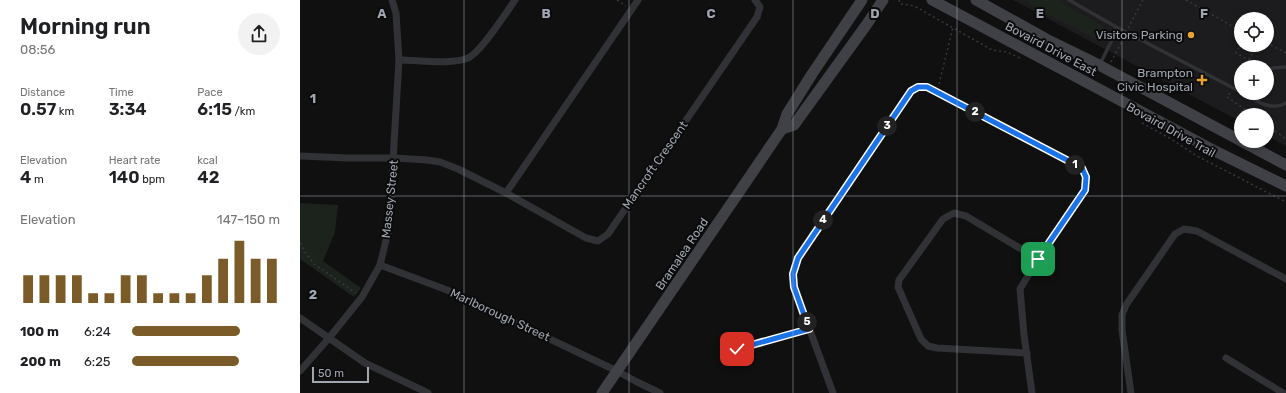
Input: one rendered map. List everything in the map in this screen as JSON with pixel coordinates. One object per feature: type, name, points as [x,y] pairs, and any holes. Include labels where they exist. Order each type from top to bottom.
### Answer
[{"type":"main road","name":"Bramalea Road","points":[[782,129],[794,126],[883,0]]},
{"type":"main road","points":[[867,24],[884,6],[893,0]]},
{"type":"main road","name":"Bovaird Drive East","points":[[932,0],[1217,152],[1286,186]]},
{"type":"main road","name":"Bovaird Drive East","points":[[976,0],[1050,41],[1099,65],[1286,165]]},
{"type":"main road","name":"Bramalea Road","points":[[602,393],[782,129],[787,114],[859,3]]},
{"type":"street","name":"Massey Street","points":[[300,371],[362,297],[380,265],[389,228],[399,60],[396,13],[392,0]]},
{"type":"street","points":[[399,60],[452,61],[469,57],[484,43],[515,0]]},
{"type":"street","points":[[506,193],[638,0]]},
{"type":"street","name":"Mancroft Crescent","points":[[300,156],[394,158],[440,162],[458,169],[506,193],[586,238],[598,241],[608,234],[757,17],[760,7],[755,0]]},
{"type":"street","points":[[832,393],[794,287],[793,274],[798,258],[911,91],[918,87],[927,87],[1082,168],[1086,177],[1085,190],[1038,259],[1020,289],[1024,335],[1032,393]]},
{"type":"street","points":[[1027,353],[937,348],[928,346],[921,339],[898,287],[899,280],[943,219],[954,213],[966,216],[1038,259]]},
{"type":"street","points":[[1131,393],[1122,330],[1122,315],[1126,305],[1175,234],[1184,229],[1197,231],[1286,279]]},
{"type":"street","name":"Marlborough Street","points":[[380,265],[447,290],[660,393]]},
{"type":"street","points":[[300,318],[365,363],[428,393]]},
{"type":"street","points":[[737,349],[809,329]]},
{"type":"street","points":[[1226,358],[1284,393]]},
{"type":"lane","points":[[1069,0],[1118,28],[1232,88]]},
{"type":"lane","points":[[1099,65],[1118,28]]},
{"type":"lane","points":[[1274,68],[1286,67]]},
{"type":"lane","points":[[1257,101],[1272,106],[1278,106],[1286,103]]},
{"type":"path","points":[[617,0],[632,10]]},
{"type":"path","points":[[899,0],[900,4],[916,7],[992,50],[1007,52],[1026,60]]},
{"type":"path","points":[[1186,0],[1234,26]]},
{"type":"path","points":[[936,92],[953,27]]},
{"type":"path","points":[[1274,47],[1286,53]]},
{"type":"path","points":[[1236,52],[1249,60],[1252,54]]},
{"type":"path","points":[[1234,85],[1227,97],[1243,108]]},
{"type":"path","name":"Bovaird Drive Trail","points":[[1136,120],[1197,156],[1286,202]]},
{"type":"path","points":[[1274,131],[1286,139]]},
{"type":"path","points":[[300,243],[314,264],[362,297]]},
{"type":"shaded area","name":"Brampton Civic Hospital","points":[[1013,0],[1286,0],[1286,146],[1274,140],[1274,108],[1234,108],[1234,118]]},
{"type":"shaded area","points":[[1027,0],[1060,0],[1064,4],[1107,30],[1102,42],[1035,8]]},
{"type":"shaded area","points":[[300,203],[338,205],[335,232],[323,261],[361,288],[354,297],[300,259]]},
{"type":"place","name":"Visitors Parking","points":[[1191,35]]},
{"type":"place","name":"Brampton Civic Hospital","points":[[1202,80]]},
{"type":"route","points":[[737,349],[809,329],[794,287],[793,274],[798,258],[911,91],[918,87],[927,87],[1082,168],[1086,177],[1085,190],[1038,259]]}]
